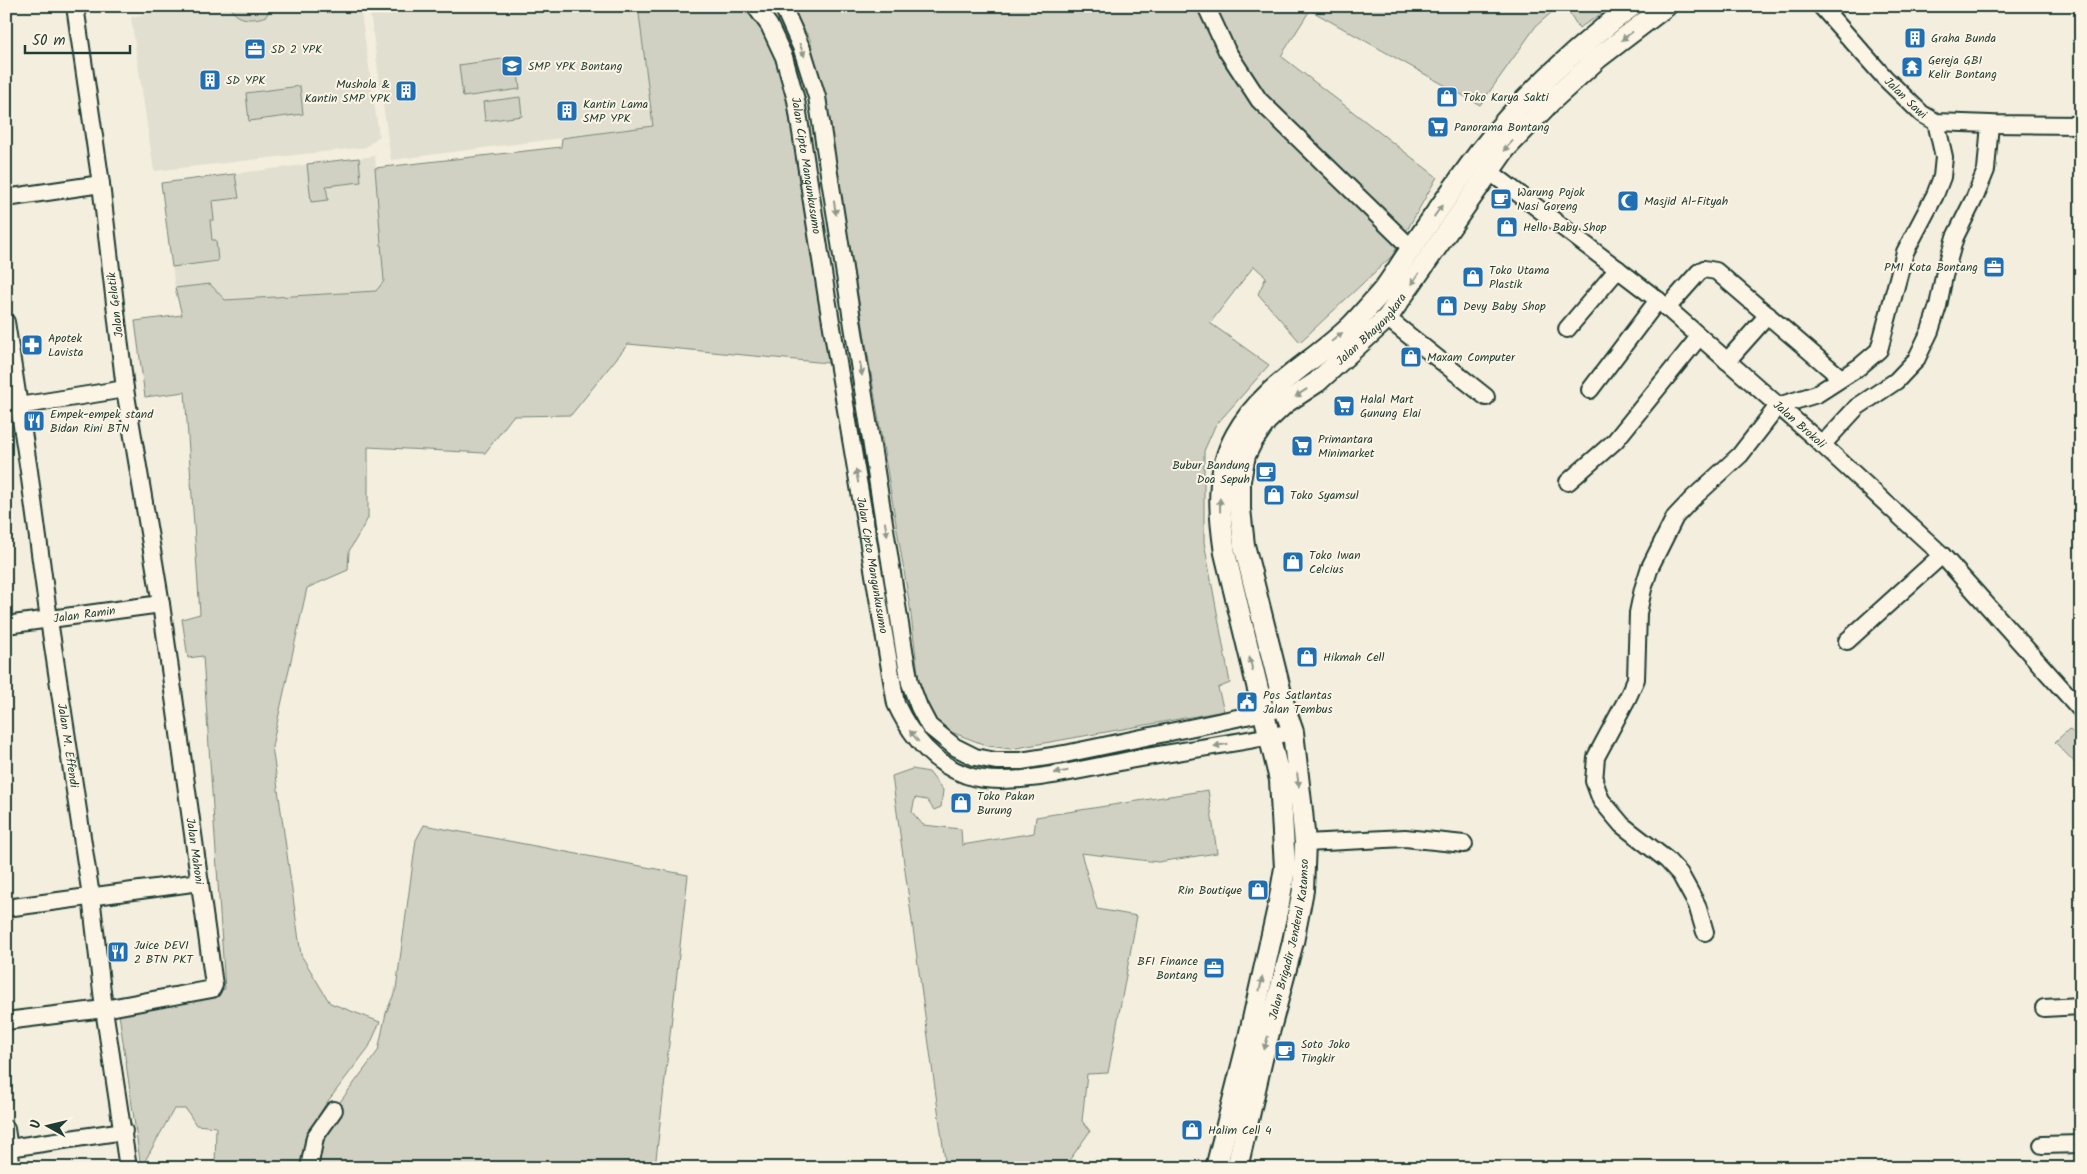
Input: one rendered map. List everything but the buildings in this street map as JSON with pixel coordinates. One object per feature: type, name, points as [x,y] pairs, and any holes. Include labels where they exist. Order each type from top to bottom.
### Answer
[{"type":"main road","name":"Jalan Bhayangkara","points":[[1262,712],[1224,553],[1220,516],[1219,491],[1223,464],[1235,436],[1248,414],[1280,383],[1350,327],[1381,293],[1479,153],[1508,119],[1547,77],[1594,35],[1632,6]]},
{"type":"main road","name":"Jalan Bhayangkara","points":[[1284,709],[1244,545],[1240,509],[1240,480],[1245,454],[1266,421],[1285,404],[1317,382],[1387,318],[1505,149],[1551,101],[1598,58],[1666,6]]},
{"type":"main road","name":"Jalan Brigadir Jenderal Katamso","points":[[1216,1168],[1237,1125],[1293,942],[1303,890],[1305,843],[1292,732],[1284,709]]},
{"type":"main road","name":"Jalan Brigadir Jenderal Katamso","points":[[1237,1168],[1237,1125],[1285,868],[1280,780],[1262,712]]},
{"type":"street","name":"Jalan Gelatik","points":[[75,6],[101,184],[125,389],[161,604]]},
{"type":"street","name":"Jalan Cipto Mangunkusumo","points":[[755,6],[769,25],[784,57],[796,100],[827,298],[896,704],[906,726],[928,753],[945,765],[967,776],[1019,780],[1292,732]]},
{"type":"street","name":"Jalan Cipto Mangunkusumo","points":[[781,6],[802,49],[817,96],[850,294],[905,656],[910,684],[929,726],[955,747],[975,756],[996,761],[1021,761],[1066,754],[1262,712],[1284,709]]},
{"type":"street","points":[[1206,6],[1227,51],[1259,100],[1412,249]]},
{"type":"street","name":"Jalan Sawi","points":[[1821,6],[1885,78],[1922,114],[1940,122]]},
{"type":"street","points":[[1706,932],[1697,905],[1680,874],[1667,860],[1622,825],[1601,800],[1596,790],[1593,773],[1596,757],[1601,745],[1636,679],[1636,631],[1639,604],[1650,568],[1666,533],[1683,508],[1740,455],[1778,406],[1817,394],[1859,367],[1879,350],[1882,343],[1886,316],[1906,252],[1942,177],[1944,157],[1940,122],[2081,125]]},
{"type":"street","points":[[1819,442],[1857,407],[1896,380],[1916,360],[1936,314],[1955,237],[1986,170],[1982,124]]},
{"type":"street","name":"Jalan Brokoli","points":[[1489,171],[1663,304],[1819,442],[1942,555],[2081,710]]},
{"type":"street","points":[[6,198],[101,184]]},
{"type":"street","points":[[1567,329],[1618,269]]},
{"type":"street","points":[[1590,390],[1663,304],[1698,272],[1709,269],[1720,274],[1841,378]]},
{"type":"street","points":[[827,298],[850,294]]},
{"type":"street","points":[[1726,361],[1768,315]]},
{"type":"street","points":[[1387,318],[1486,397]]},
{"type":"street","name":"Jalan M. Effendi","points":[[6,322],[12,407],[49,620],[91,896],[104,1009],[124,1131],[128,1168]]},
{"type":"street","points":[[1568,482],[1614,441],[1699,337]]},
{"type":"street","points":[[12,407],[125,389]]},
{"type":"street","points":[[1847,640],[1942,555]]},
{"type":"street","name":"Jalan Ramin","points":[[6,625],[161,604]]},
{"type":"street","name":"Jalan Mahoni","points":[[104,1009],[213,988],[161,604]]},
{"type":"street","points":[[1305,843],[1405,838],[1464,844]]},
{"type":"street","points":[[6,908],[200,882]]},
{"type":"street","points":[[2044,1008],[2081,1006]]},
{"type":"street","points":[[6,1021],[104,1009]]},
{"type":"street","points":[[309,1168],[315,1137],[334,1110]]},
{"type":"street","points":[[6,1129],[12,1168]]},
{"type":"street","points":[[9,1148],[124,1131]]},
{"type":"street","points":[[2042,1145],[2081,1144]]},
{"type":"shaded area","points":[[149,6],[360,6],[379,136],[366,147],[154,171],[131,17],[150,13]]},
{"type":"shaded area","points":[[231,6],[273,6],[266,16],[250,19],[236,15]]},
{"type":"shaded area","name":"SMP YPK Bontang","points":[[369,6],[638,6],[654,126],[391,160]]},
{"type":"shaded area","points":[[638,6],[742,6],[762,25],[779,57],[790,102],[811,233],[828,363],[628,344],[571,415],[513,416],[485,453],[368,447],[368,518],[349,551],[348,570],[307,588],[272,746],[301,955],[330,1003],[380,1022],[369,1047],[325,1105],[305,1139],[301,1168],[215,1168],[216,1127],[196,1125],[186,1109],[174,1109],[141,1168],[119,1014],[225,989],[203,656],[188,658],[182,619],[200,614],[185,392],[145,397],[135,321],[182,315],[175,288],[210,284],[225,300],[376,291],[384,281],[375,168],[561,147],[562,138],[653,126]]},
{"type":"shaded area","points":[[790,6],[1559,6],[1536,26],[1480,105],[1310,10],[1281,56],[1437,177],[1393,255],[1300,342],[1258,294],[1266,277],[1254,266],[1210,323],[1269,365],[1215,426],[1204,451],[1204,542],[1230,683],[1218,688],[1224,711],[1011,749],[988,746],[946,730],[922,706],[910,607],[829,123],[810,39]]},
{"type":"shaded area","points":[[1565,6],[1614,6],[1579,28]]},
{"type":"shaded area","points":[[516,57],[520,89],[463,97],[459,65]]},
{"type":"shaded area","points":[[300,86],[303,114],[249,121],[246,93]]},
{"type":"shaded area","points":[[520,97],[522,116],[485,121],[483,102]]},
{"type":"shaded area","points":[[375,156],[384,281],[376,291],[225,300],[210,284],[175,288],[161,183]]},
{"type":"shaded area","points":[[359,158],[361,182],[326,186],[328,200],[311,202],[307,164]]},
{"type":"shaded area","points":[[235,174],[239,198],[212,201],[214,220],[210,220],[212,240],[216,240],[218,261],[172,267],[161,183]]},
{"type":"shaded area","points":[[2069,729],[2081,740],[2081,769],[2055,742]]},
{"type":"shaded area","points":[[912,769],[929,772],[943,790],[941,807],[934,810],[927,800],[915,798],[912,812],[923,825],[961,829],[962,845],[1034,833],[1036,817],[1208,790],[1217,853],[1158,862],[1081,853],[1097,909],[1137,916],[1108,1073],[1087,1074],[1082,1121],[1090,1131],[1064,1168],[946,1168],[892,776]]},
{"type":"shaded area","points":[[424,825],[688,875],[655,1168],[309,1168],[334,1110],[378,1051],[386,1013],[396,989],[416,840]]},
{"type":"place","name":"Graha Bunda","points":[[1915,38]]},
{"type":"place","name":"SD 2 YPK","points":[[255,49]]},
{"type":"place","name":"SMP YPK Bontang","points":[[512,66]]},
{"type":"place","name":"Gereja GBI Kelir Bontang","points":[[1912,67]]},
{"type":"place","name":"SD YPK","points":[[210,80]]},
{"type":"place","name":"Mushola & Kantin SMP YPK","points":[[406,91]]},
{"type":"place","name":"Toko Karya Sakti","points":[[1447,97]]},
{"type":"place","name":"Kantin Lama SMP YPK","points":[[567,111]]},
{"type":"place","name":"Panorama Bontang","points":[[1438,127]]},
{"type":"place","name":"Warung Pojok Nasi Goreng","points":[[1501,199]]},
{"type":"place","name":"Masjid Al-Fityah","points":[[1628,201]]},
{"type":"place","name":"Hello Baby Shop","points":[[1507,227]]},
{"type":"place","name":"PMI Kota Bontang","points":[[1994,267]]},
{"type":"place","name":"Toko Utama Plastik","points":[[1473,277]]},
{"type":"place","name":"Devy Baby Shop","points":[[1447,306]]},
{"type":"place","name":"Apotek Lavista","points":[[32,345]]},
{"type":"place","name":"Maxam Computer","points":[[1411,357]]},
{"type":"place","name":"Halal Mart Gunung Elai","points":[[1344,406]]},
{"type":"place","name":"Empek-empek stand Bidan Rini BTN","points":[[34,421]]},
{"type":"place","name":"Primantara Minimarket","points":[[1302,446]]},
{"type":"place","name":"Bubur Bandung Doa Sepuh","points":[[1266,472]]},
{"type":"place","name":"Toko Syamsul","points":[[1274,495]]},
{"type":"place","name":"Toko Iwan Celcius","points":[[1293,562]]},
{"type":"place","name":"Hikmah Cell","points":[[1307,657]]},
{"type":"place","name":"Pos Satlantas Jalan Tembus","points":[[1247,702]]},
{"type":"place","name":"Toko Pakan Burung","points":[[961,803]]},
{"type":"place","name":"Rin Boutique","points":[[1258,890]]},
{"type":"place","name":"Juice DEVI 2 BTN PKT","points":[[118,952]]},
{"type":"place","name":"BFI Finance Bontang","points":[[1214,968]]},
{"type":"place","name":"Soto Joko Tingkir","points":[[1285,1051]]},
{"type":"place","name":"Halim Cell 4","points":[[1192,1130]]}]
